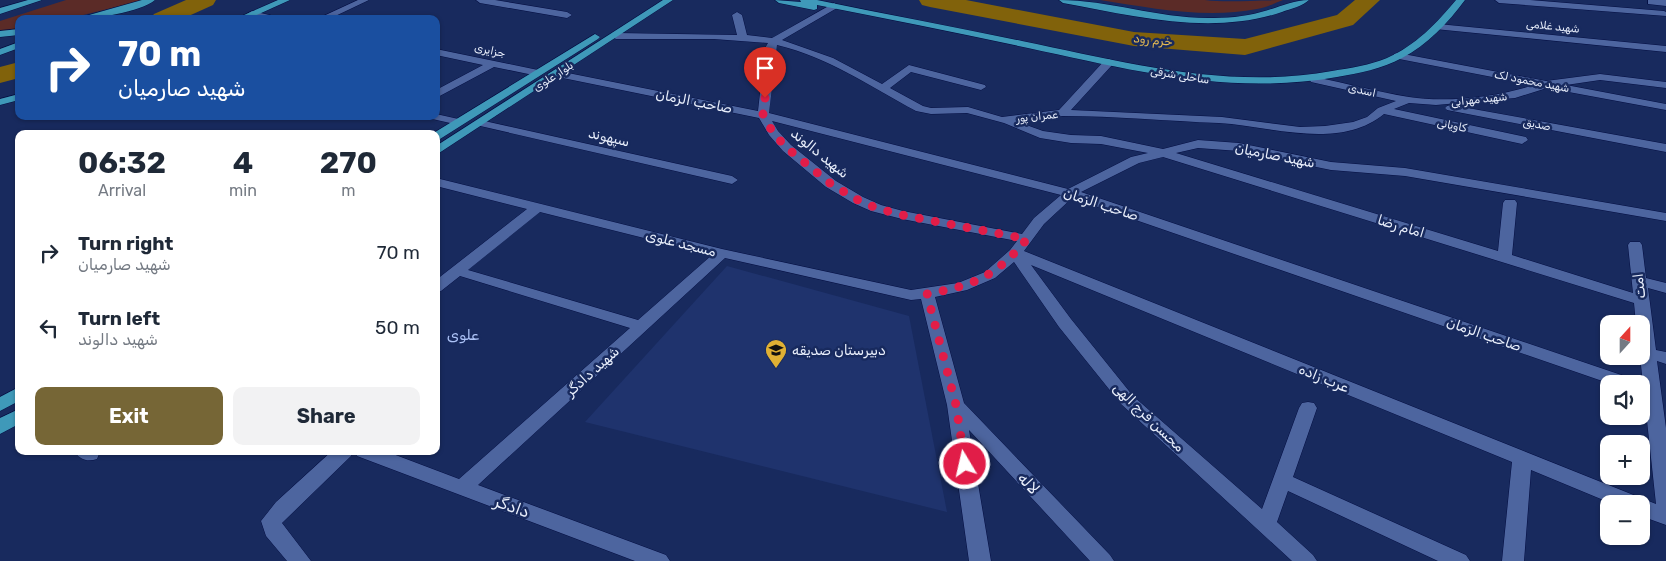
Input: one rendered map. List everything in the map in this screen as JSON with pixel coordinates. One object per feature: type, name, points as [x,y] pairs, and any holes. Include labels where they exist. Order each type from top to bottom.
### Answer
[{"type":"main road","points":[[0,11],[38,0]]},
{"type":"main road","points":[[109,15],[151,0]]},
{"type":"main road","points":[[252,14],[286,0]]},
{"type":"main road","name":"بلوار علوی","points":[[440,134],[653,0]]},
{"type":"main road","name":"بلوار علوی","points":[[440,148],[558,74],[669,0]]},
{"type":"main road","points":[[779,0],[830,8]]},
{"type":"main road","points":[[804,0],[830,8]]},
{"type":"main road","points":[[1063,0],[1181,19],[1223,21],[1250,18],[1280,10],[1305,0]]},
{"type":"main road","name":"ساحلی شرقی","points":[[830,8],[878,14],[1172,74],[1248,83],[1282,83],[1315,80],[1375,66],[1398,56],[1438,27],[1461,0]]},
{"type":"main road","points":[[96,15],[135,6]]},
{"type":"main road","points":[[0,34],[15,32]]},
{"type":"main road","points":[[0,44],[15,41]]},
{"type":"main road","points":[[0,52],[15,46]]},
{"type":"main road","points":[[0,102],[15,97]]},
{"type":"main road","points":[[0,405],[15,396]]},
{"type":"street","points":[[330,15],[364,0]]},
{"type":"street","points":[[480,0],[567,15]]},
{"type":"street","points":[[1499,0],[1665,15]]},
{"type":"street","points":[[1649,1],[1665,15]]},
{"type":"street","points":[[1649,1],[1666,3]]},
{"type":"street","points":[[763,114],[770,48],[774,42],[830,8]]},
{"type":"street","points":[[252,14],[257,15]]},
{"type":"street","points":[[737,15],[743,39]]},
{"type":"street","name":"شهید غلامی","points":[[1438,27],[1666,50]]},
{"type":"street","name":"عمران پور","points":[[616,36],[743,39],[774,42],[832,61],[920,109],[931,111],[968,110],[1002,120],[1062,113],[1222,120],[1300,131],[1356,125],[1371,119],[1382,110],[1408,100]]},
{"type":"street","name":"جزایری","points":[[440,53],[538,73]]},
{"type":"street","name":"شهید محمود لک","points":[[1398,56],[1666,107]]},
{"type":"street","points":[[1062,113],[1109,62]]},
{"type":"street","points":[[440,93],[492,64]]},
{"type":"street","points":[[882,89],[909,68],[982,87]]},
{"type":"street","name":"صاحب الزمان","points":[[558,74],[763,114],[1070,193],[1604,375]]},
{"type":"street","name":"شهید مهرابی","points":[[1408,100],[1444,102],[1484,100],[1521,93],[1548,84],[1600,77],[1666,85]]},
{"type":"street","name":"اسدی","points":[[1315,80],[1408,100]]},
{"type":"street","name":"صدیق","points":[[1408,100],[1666,148]]},
{"type":"street","name":"کاویانی","points":[[1382,110],[1522,140]]},
{"type":"street","name":"شهید دالوند","points":[[763,114],[773,133],[787,148],[831,184],[858,200],[876,208],[902,215],[1027,239]]},
{"type":"street","points":[[440,118],[459,122]]},
{"type":"street","name":"امام رضا","points":[[1002,120],[1040,134],[1071,139],[1101,140],[1160,152],[1641,300]]},
{"type":"street","name":"سپهوند","points":[[480,123],[732,180]]},
{"type":"street","name":"شهید صارمیان","points":[[927,294],[962,287],[990,275],[1015,253],[1039,221],[1070,193],[1135,160],[1160,152],[1198,144],[1239,147],[1308,162],[1405,172],[1666,217]]},
{"type":"street","name":"مسجد علوی","points":[[440,183],[722,254],[897,294],[927,294]]},
{"type":"street","points":[[1504,258],[1510,203]]},
{"type":"street","points":[[440,285],[536,208]]},
{"type":"street","name":"امت","points":[[1635,246],[1643,315]]},
{"type":"street","name":"عرب زاده","points":[[1015,253],[1612,495]]},
{"type":"street","name":"محسن فرج الهی","points":[[1015,253],[1065,323],[1127,400],[1306,561]]},
{"type":"street","name":"شهید دادگر","points":[[462,488],[722,254]]},
{"type":"street","points":[[457,271],[642,326]]},
{"type":"street","points":[[1639,282],[1666,288]]},
{"type":"street","points":[[927,294],[956,405],[980,561]]},
{"type":"street","points":[[1650,354],[1666,358]]},
{"type":"street","name":"امت","points":[[1650,401],[1663,449],[1666,505]]},
{"type":"street","name":"لاله","points":[[956,405],[1103,561]]},
{"type":"street","points":[[1266,526],[1308,408]]},
{"type":"street","points":[[300,561],[273,530],[271,521],[340,455]]},
{"type":"street","name":"دادگر","points":[[375,455],[659,561]]},
{"type":"street","points":[[1513,561],[1522,458]]},
{"type":"street","points":[[1282,480],[1459,561]]},
{"type":"street","points":[[1650,511],[1666,517]]},
{"type":"shaded area","points":[[66,0],[144,0],[83,15],[19,15]]},
{"type":"shaded area","points":[[1100,0],[1283,0],[1267,7],[1238,12],[1198,13]]},
{"type":"shaded area","points":[[15,16],[15,29],[0,31],[0,21]]},
{"type":"shaded area","name":"دبیرستان صدیقه","points":[[727,266],[909,316],[947,512],[585,422]]},
{"type":"waterway","name":"خرم رود","points":[[171,15],[205,0]]},
{"type":"waterway","name":"خرم رود","points":[[930,0],[1134,39],[1245,47],[1345,20],[1369,0]]},
{"type":"waterway","name":"خرم رود","points":[[0,75],[15,71]]},
{"type":"place","name":"دبیرستان صدیقه","points":[[776,369]]},
{"type":"district","name":"علوی","points":[[463,335]]},
{"type":"route","points":[[765,98],[763,114],[773,133],[787,148],[831,184],[858,200],[876,208],[902,215],[1027,239],[1015,253],[990,275],[962,287],[927,294],[956,405],[965,464]]}]
